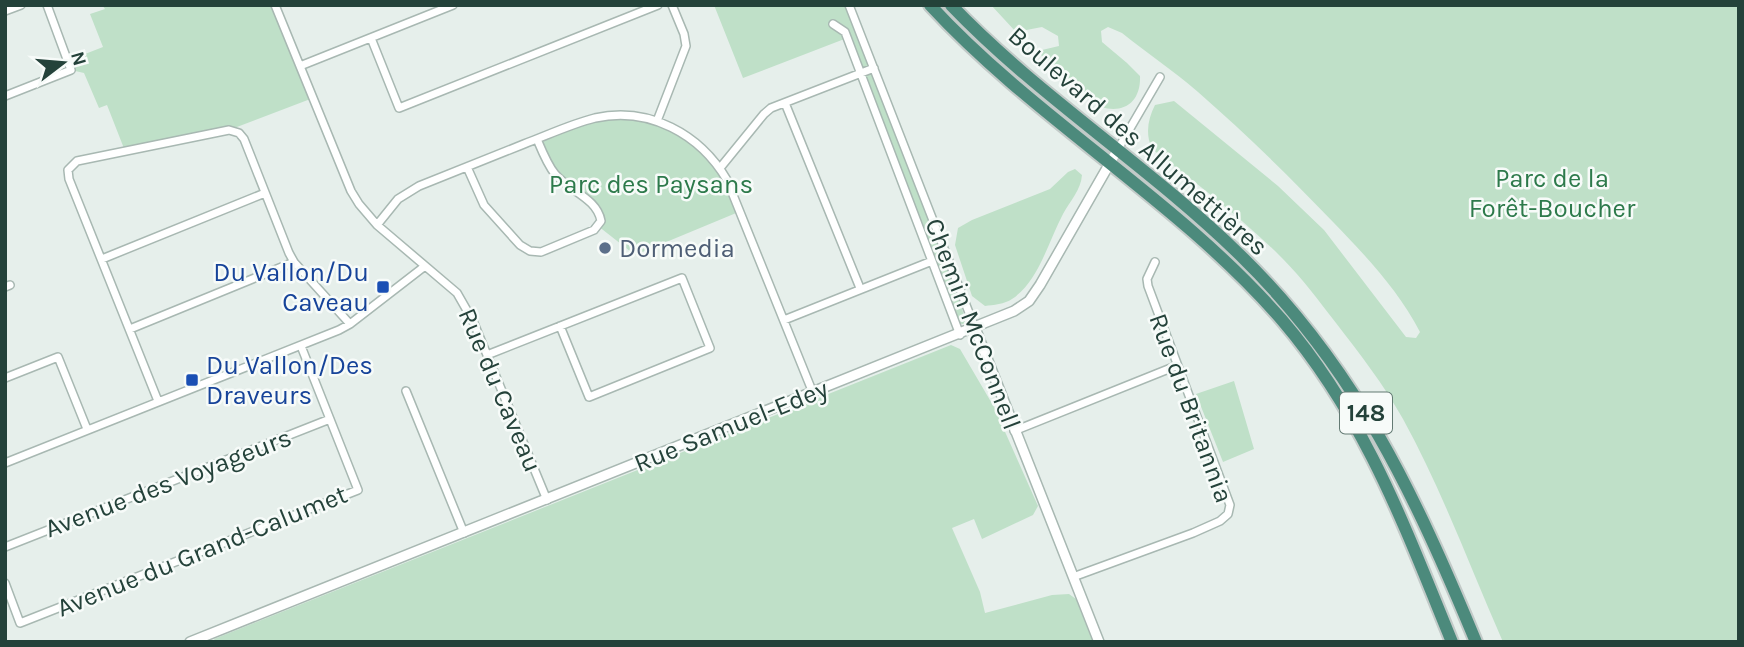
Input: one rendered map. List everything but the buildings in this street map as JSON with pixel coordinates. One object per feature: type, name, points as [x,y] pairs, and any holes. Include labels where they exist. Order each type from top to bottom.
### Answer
[{"type":"highway","name":"Boulevard des Allumettières","points":[[930,5],[985,59],[1231,267],[1282,320],[1332,385],[1383,476],[1452,642]]},
{"type":"highway","name":"Boulevard des Allumettières","points":[[951,5],[1021,72],[1118,149],[1239,254],[1291,310],[1342,376],[1397,467],[1443,563],[1476,642]]},
{"type":"street","points":[[5,11],[21,5]]},
{"type":"street","points":[[5,96],[71,70],[47,5]]},
{"type":"street","name":"Rue du Caveau","points":[[275,5],[351,191],[377,225],[449,285],[463,302],[547,500]]},
{"type":"street","points":[[300,66],[453,5]]},
{"type":"street","points":[[371,38],[399,108],[658,5]]},
{"type":"street","points":[[657,121],[686,46],[672,5]]},
{"type":"street","name":"Chemin McConnell","points":[[849,5],[1099,642]]},
{"type":"street","points":[[833,24],[845,32],[960,335]]},
{"type":"street","points":[[720,168],[771,108],[874,68]]},
{"type":"street","name":"Rue Samuel-Edey","points":[[190,642],[960,335],[1014,311],[1034,294],[1160,77]]},
{"type":"street","points":[[786,103],[860,288]]},
{"type":"street","points":[[377,225],[407,192],[576,124],[608,116],[631,116],[657,121],[688,136],[720,168],[741,211],[813,393]]},
{"type":"street","points":[[158,401],[69,179],[68,170],[77,161],[229,130],[239,133],[244,139],[294,262],[350,324]]},
{"type":"street","points":[[467,167],[484,205],[520,246],[530,251],[541,252],[594,230],[601,221],[600,213],[556,175],[537,139]]},
{"type":"street","points":[[102,259],[265,193]]},
{"type":"street","points":[[784,320],[932,261]]},
{"type":"street","points":[[130,329],[294,262]]},
{"type":"street","name":"Rue du Britannia","points":[[1073,577],[1197,531],[1220,521],[1228,514],[1230,505],[1148,286],[1147,279],[1155,262]]},
{"type":"street","points":[[5,463],[350,324],[425,266]]},
{"type":"street","points":[[487,355],[560,326],[682,278],[710,348],[589,397],[560,326]]},
{"type":"street","name":"Avenue du Grand-Calumet","points":[[5,583],[20,623],[358,489],[301,346]]},
{"type":"street","points":[[5,379],[58,357],[88,429]]},
{"type":"street","points":[[1014,430],[1176,366]]},
{"type":"street","points":[[406,391],[464,533]]},
{"type":"street","name":"Avenue des Voyageurs","points":[[5,547],[330,419]]},
{"type":"green space","points":[[102,5],[275,5],[313,98],[229,130],[125,151],[107,105],[99,108],[84,73],[71,70],[67,61],[103,47],[90,14],[105,9]]},
{"type":"green space","points":[[714,5],[849,5],[922,189],[965,324],[959,324],[847,38],[743,78]]},
{"type":"green space","name":"Parc de la Forêt-Boucher","points":[[991,5],[1739,5],[1739,642],[1503,642],[1430,473],[1388,394],[1310,290],[1267,243],[1152,149],[1148,126],[1155,105],[1174,101],[1278,186],[1324,230],[1406,337],[1416,338],[1420,332],[1412,317],[1381,274],[1233,123],[1189,84],[1122,33],[1108,27],[1101,31],[1102,42],[1140,76],[1140,85],[1130,104],[1110,109],[1101,107],[1041,55],[1042,50],[1059,46],[1058,36],[1042,27],[1016,32]]},
{"type":"green space","name":"Parc des Paysans","points":[[608,116],[657,121],[709,155],[741,211],[635,255],[598,226],[599,213],[556,175],[537,139]]},
{"type":"green space","points":[[1075,169],[1082,175],[1080,186],[1063,214],[1036,272],[1009,301],[985,306],[972,296],[955,245],[958,228],[1050,189]]},
{"type":"green space","points":[[951,345],[960,349],[994,407],[1038,506],[1033,515],[982,539],[974,519],[952,528],[980,592],[985,613],[1052,595],[1069,594],[1076,599],[1093,642],[216,642],[214,639]]},
{"type":"green space","points":[[1234,381],[1254,449],[1223,462],[1196,394]]},
{"type":"place","name":"Dormedia","points":[[605,248]]},
{"type":"place","name":"Du Vallon/Du Caveau","points":[[383,287]]},
{"type":"place","name":"Du Vallon/Des Draveurs","points":[[192,380]]}]
